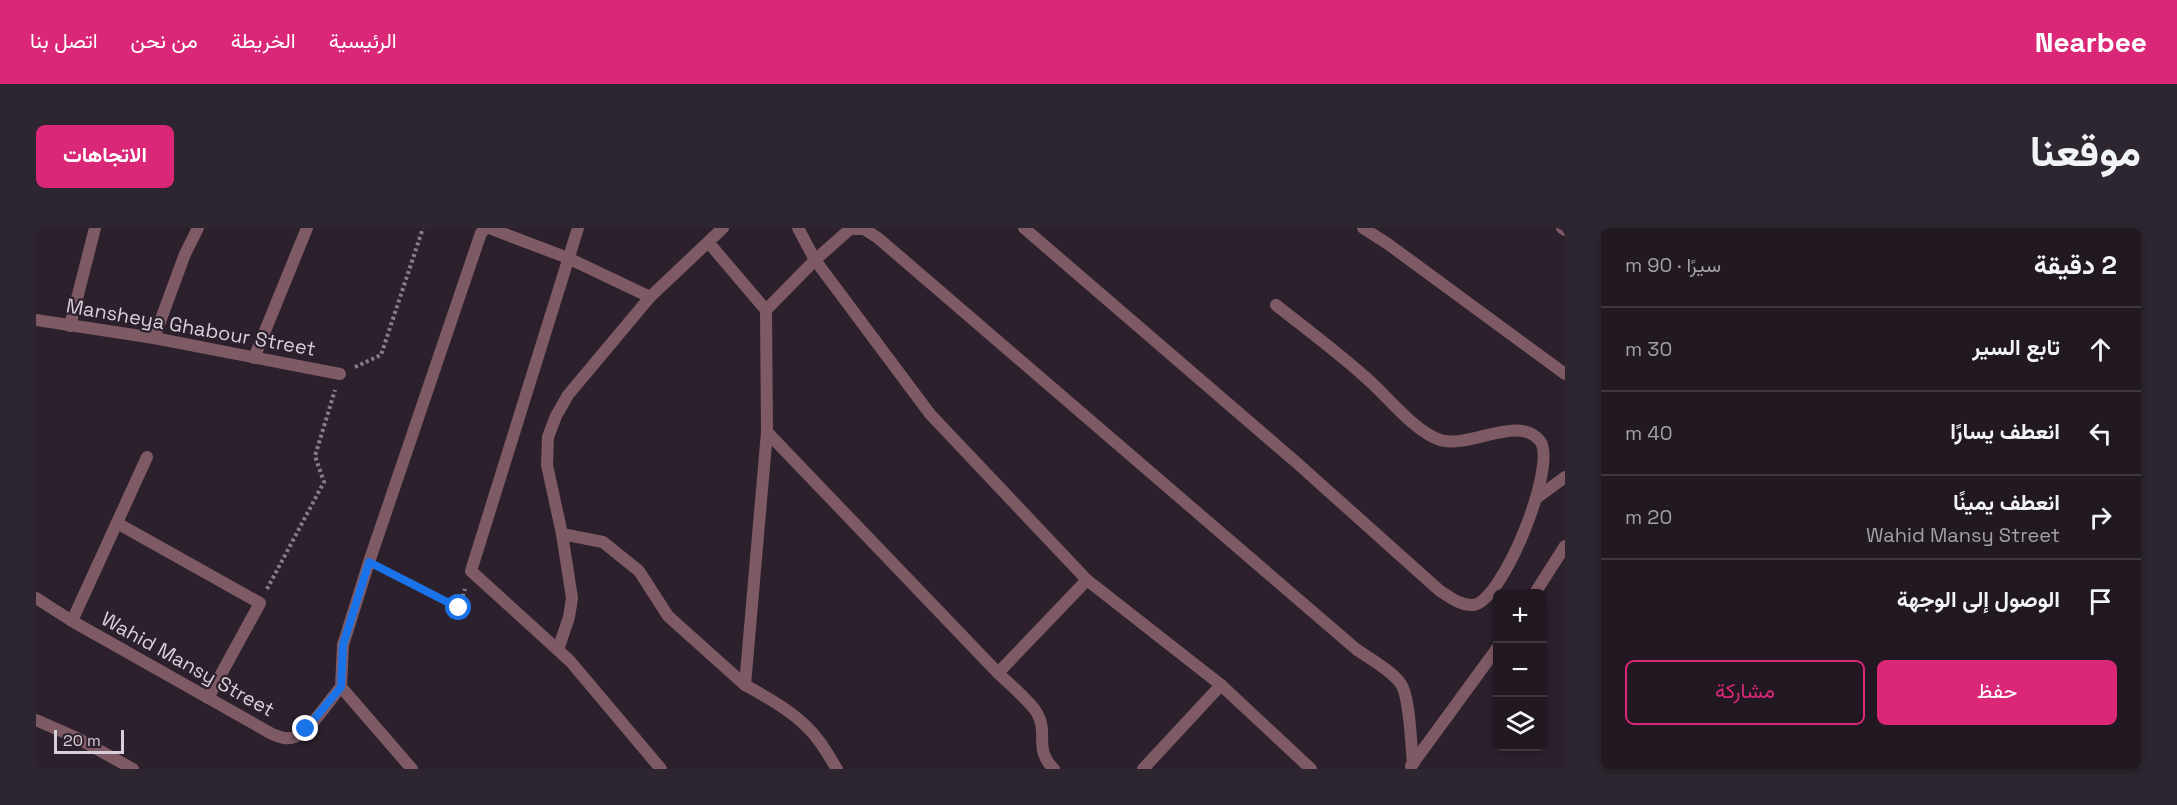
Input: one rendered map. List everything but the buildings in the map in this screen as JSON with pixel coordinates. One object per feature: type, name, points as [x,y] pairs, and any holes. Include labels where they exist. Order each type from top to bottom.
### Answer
[{"type":"street","points":[[70,326],[95,228]]},
{"type":"street","points":[[154,338],[185,254],[198,228]]},
{"type":"street","points":[[254,358],[307,228]]},
{"type":"street","points":[[412,769],[341,687],[343,645],[369,562],[483,230],[489,228],[568,258],[650,297]]},
{"type":"street","points":[[578,228],[471,571],[558,650],[597,692],[661,769]]},
{"type":"street","points":[[558,650],[572,598],[562,534],[547,465],[548,437],[556,416],[568,395],[650,297],[723,228]]},
{"type":"street","points":[[798,228],[815,260],[930,414],[1087,580],[1221,685],[1306,768]]},
{"type":"street","points":[[1024,228],[1297,463],[1440,591],[1458,602],[1474,605],[1485,599],[1505,573],[1538,497],[1544,449],[1540,440],[1527,433],[1512,431],[1457,442],[1442,441],[1425,433],[1365,376],[1276,305]]},
{"type":"street","points":[[1363,228],[1565,374]]},
{"type":"street","points":[[766,310],[815,260],[850,229],[864,230],[878,238],[1356,650],[1401,684],[1405,696],[1411,766]]},
{"type":"street","points":[[708,242],[766,310],[767,432],[745,685]]},
{"type":"street","name":"Mansheya Ghabour Street","points":[[36,320],[154,338],[340,374]]},
{"type":"street","points":[[767,432],[1037,713],[1042,729],[1041,745],[1045,760],[1054,769]]},
{"type":"street","points":[[72,621],[147,457]]},
{"type":"street","points":[[1538,497],[1565,477]]},
{"type":"street","points":[[117,523],[260,603],[207,698]]},
{"type":"street","points":[[562,534],[597,539],[639,571],[668,616],[745,685],[779,705],[808,729],[819,740],[837,769]]},
{"type":"street","points":[[1538,589],[1565,546]]},
{"type":"street","points":[[998,673],[1087,580]]},
{"type":"street","name":"Wahid Mansy Street","points":[[36,598],[72,621],[283,739],[296,737],[306,729],[341,687]]},
{"type":"street","points":[[1411,766],[1493,653]]},
{"type":"street","points":[[1143,769],[1221,685]]},
{"type":"street","points":[[36,720],[77,738],[133,769]]},
{"type":"path","points":[[260,603],[324,482],[315,456],[340,374],[381,355],[423,228]]},
{"type":"path","points":[[369,562],[459,608],[471,571]]},
{"type":"route","points":[[306,729],[341,687],[343,645],[369,562],[459,608]]}]
